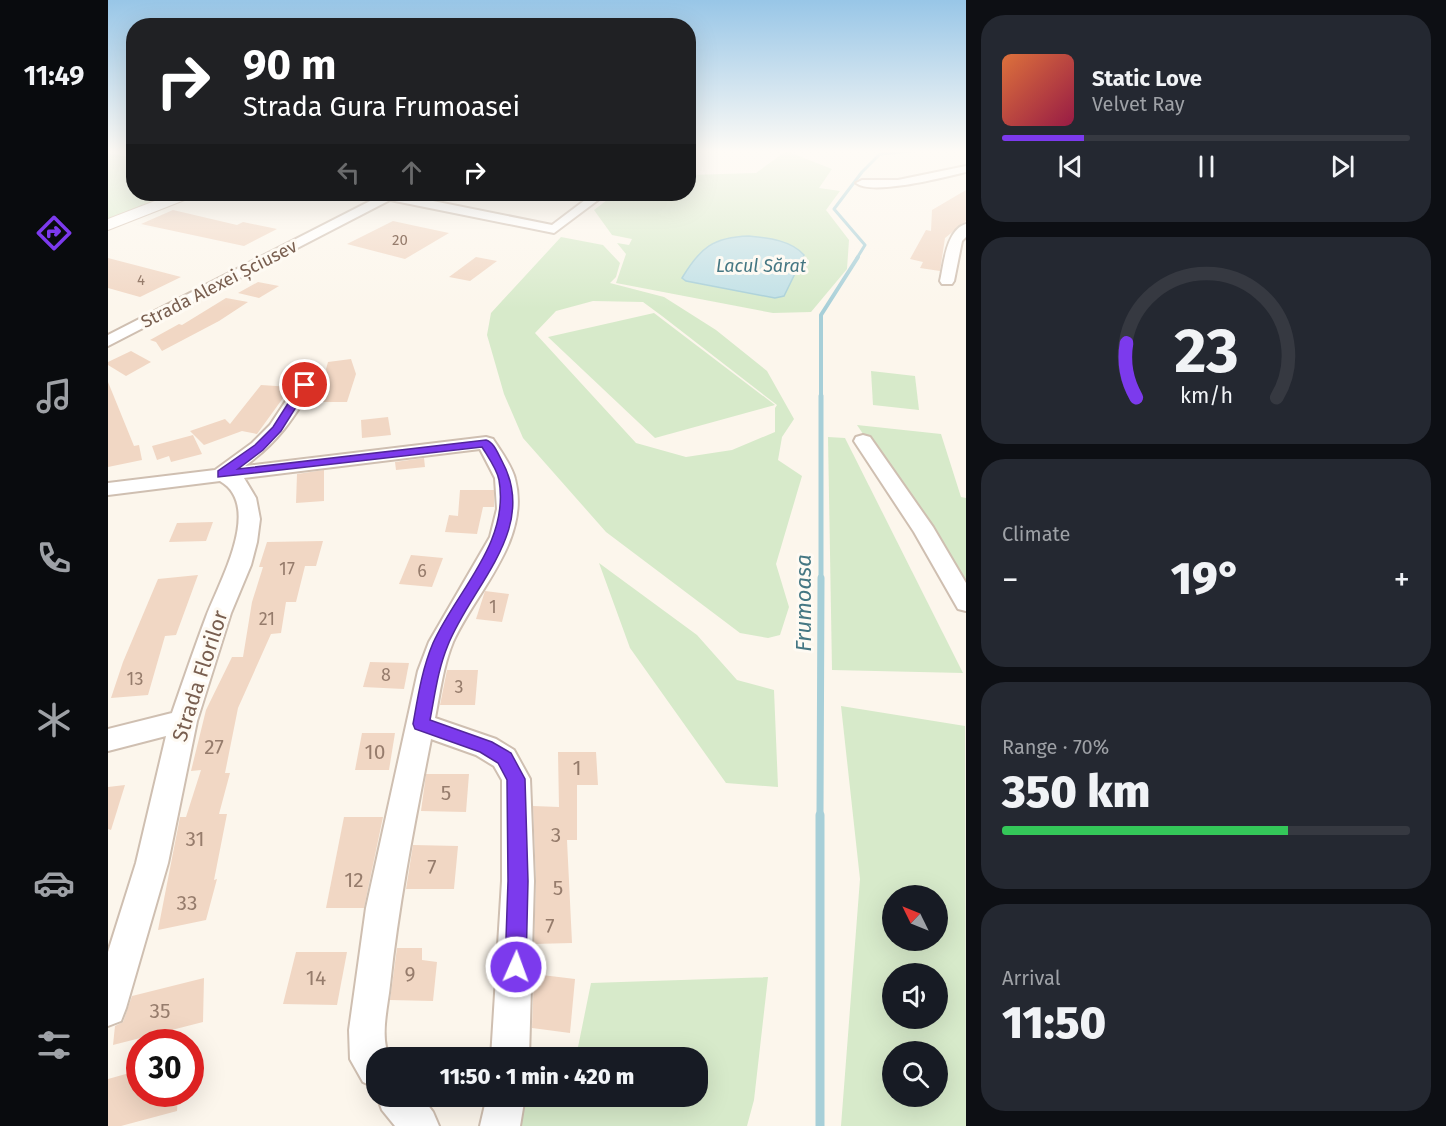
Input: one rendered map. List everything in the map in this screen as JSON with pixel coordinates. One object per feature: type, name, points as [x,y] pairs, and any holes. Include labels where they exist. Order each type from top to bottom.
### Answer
[{"type":"main road","points":[[108,225],[162,204]]},
{"type":"street","name":"Strada Alexei Șciusev","points":[[108,341],[369,204]]},
{"type":"street","points":[[433,204],[554,229],[587,204]]},
{"type":"street","points":[[947,281],[956,241],[966,228]]},
{"type":"street","points":[[222,474],[259,447],[277,429],[305,385]]},
{"type":"street","points":[[863,441],[925,532],[966,603]]},
{"type":"street","points":[[108,489],[486,443],[505,478],[507,509],[501,537],[441,642],[431,671],[382,908],[367,1030],[368,1047]]},
{"type":"street","name":"Strada Florilor","points":[[108,1008],[152,863],[183,721],[219,613],[240,565],[246,542],[249,519],[246,498],[238,483],[222,474]]},
{"type":"street","points":[[108,740],[183,721]]},
{"type":"street","points":[[421,724],[486,747],[504,758],[516,779],[518,881],[511,1047]]},
{"type":"street","points":[[404,1107],[419,1126]]},
{"type":"street","points":[[500,1126],[504,1107]]},
{"type":"green space","points":[[108,204],[151,204],[108,221]]},
{"type":"green space","points":[[602,204],[831,204],[826,210],[849,240],[847,269],[811,312],[773,313],[616,283],[626,254],[617,243],[629,245],[632,239],[612,235],[594,210]]},
{"type":"green space","points":[[561,237],[603,245],[620,263],[616,277],[610,283],[664,297],[716,330],[767,371],[794,419],[782,437],[778,460],[802,476],[776,564],[789,607],[780,635],[768,638],[740,633],[606,532],[523,438],[504,394],[487,335],[491,313]],"holes":[[[593,301],[643,302],[777,405],[775,432],[732,450],[686,457],[636,443],[535,333],[556,311]]]},
{"type":"green space","points":[[654,313],[775,405],[655,438],[548,337]]},
{"type":"green space","points":[[871,371],[915,376],[919,410],[873,405]]},
{"type":"green space","points":[[857,425],[941,434],[961,497],[966,498],[966,586]]},
{"type":"green space","points":[[828,437],[845,438],[963,673],[832,670]]},
{"type":"green space","points":[[599,563],[697,635],[737,680],[774,690],[778,787],[726,783],[630,648]]},
{"type":"green space","points":[[841,706],[965,726],[966,1126],[841,1126],[860,879]]},
{"type":"green space","points":[[768,977],[754,1100],[747,1126],[506,1126],[510,1107],[708,1107],[708,1047],[578,1047],[591,983]]},
{"type":"water","name":"Lacul Sărat","points":[[749,236],[786,243],[804,255],[784,296],[775,298],[686,281],[682,278],[695,259],[709,246],[726,239]]},
{"type":"building","points":[[943,204],[966,204],[966,221],[945,238],[940,271],[920,268],[923,262],[910,259],[926,230],[931,231],[932,210]]},
{"type":"building","points":[[173,210],[237,225],[243,222],[277,229],[244,246],[141,224]]},
{"type":"building","points":[[393,221],[449,233],[405,259],[347,244]]},
{"type":"building","points":[[476,257],[497,261],[470,281],[449,277]]},
{"type":"building","points":[[108,258],[181,277],[140,297],[108,288]]},
{"type":"building","points":[[258,282],[279,286],[259,298],[238,293]]},
{"type":"building","points":[[226,298],[248,302],[219,321],[162,351],[156,342],[150,340],[179,324],[182,325]]},
{"type":"building","points":[[131,351],[151,362],[126,376],[108,365],[108,362]]},
{"type":"building","points":[[351,359],[356,374],[347,402],[313,402],[320,383],[330,383],[326,369],[328,362]]},
{"type":"building","points":[[108,382],[134,446],[139,445],[142,460],[108,467]]},
{"type":"building","points":[[261,385],[291,387],[257,434],[242,431],[204,445],[190,431],[225,419],[230,424]]},
{"type":"building","points":[[388,417],[391,435],[362,438],[361,420]]},
{"type":"building","points":[[193,435],[202,454],[171,462],[169,456],[157,460],[152,446]]},
{"type":"building","points":[[424,458],[425,467],[396,470],[395,462]]},
{"type":"building","points":[[324,470],[324,501],[296,503],[297,474]]},
{"type":"building","points":[[460,490],[494,490],[494,507],[483,507],[477,534],[445,532],[449,515],[458,516]]},
{"type":"building","points":[[213,522],[206,541],[169,542],[177,523]]},
{"type":"building","points":[[323,541],[316,566],[305,566],[296,602],[286,602],[281,633],[271,634],[238,708],[225,773],[230,773],[219,814],[227,814],[214,880],[217,879],[206,920],[158,930],[180,817],[186,817],[201,770],[191,771],[206,710],[232,657],[243,657],[252,602],[263,567],[259,567],[267,542]]},
{"type":"building","points":[[411,555],[443,558],[432,587],[399,584]]},
{"type":"building","points":[[198,575],[176,635],[165,636],[148,695],[111,698],[123,662],[158,579]]},
{"type":"building","points":[[485,591],[509,594],[502,622],[476,619]]},
{"type":"building","points":[[370,662],[409,663],[404,689],[363,687]]},
{"type":"building","points":[[447,670],[478,670],[475,705],[440,705]]},
{"type":"building","points":[[362,733],[395,733],[389,770],[355,770]]},
{"type":"building","points":[[558,752],[596,752],[598,785],[577,785],[577,840],[567,840],[572,943],[534,944],[536,881],[533,806],[559,807]]},
{"type":"building","points":[[426,774],[469,774],[466,812],[421,811]]},
{"type":"building","points":[[125,785],[111,830],[108,829],[108,787]]},
{"type":"building","points":[[344,817],[383,817],[364,908],[326,908]]},
{"type":"building","points":[[413,845],[458,846],[454,889],[406,889]]},
{"type":"building","points":[[397,948],[422,948],[422,960],[437,962],[433,1001],[390,1000]]},
{"type":"building","points":[[296,952],[347,952],[337,1005],[283,1004]]},
{"type":"building","points":[[534,974],[575,979],[570,1033],[532,1028]]},
{"type":"building","points":[[204,978],[203,1022],[176,1029],[126,1029],[126,1042],[113,1045],[115,1026],[123,1022],[132,996]]},
{"type":"building","points":[[126,1074],[126,1107],[177,1107],[177,1111],[121,1126],[108,1126],[108,1079]]},
{"type":"waterway","name":"Frumoasa","points":[[838,204],[834,209],[865,245],[857,258]]},
{"type":"waterway","name":"Frumoasa","points":[[821,578],[821,315],[858,257]]},
{"type":"waterway","name":"Frumoasa","points":[[820,817],[821,578]]},
{"type":"waterway","name":"Frumoasa","points":[[820,817],[820,1126]]},
{"type":"route","points":[[305,385],[277,429],[259,447],[222,474],[486,443],[505,478],[507,509],[501,537],[441,642],[431,671],[421,724],[486,747],[504,758],[516,779],[518,881],[516,967]]}]
